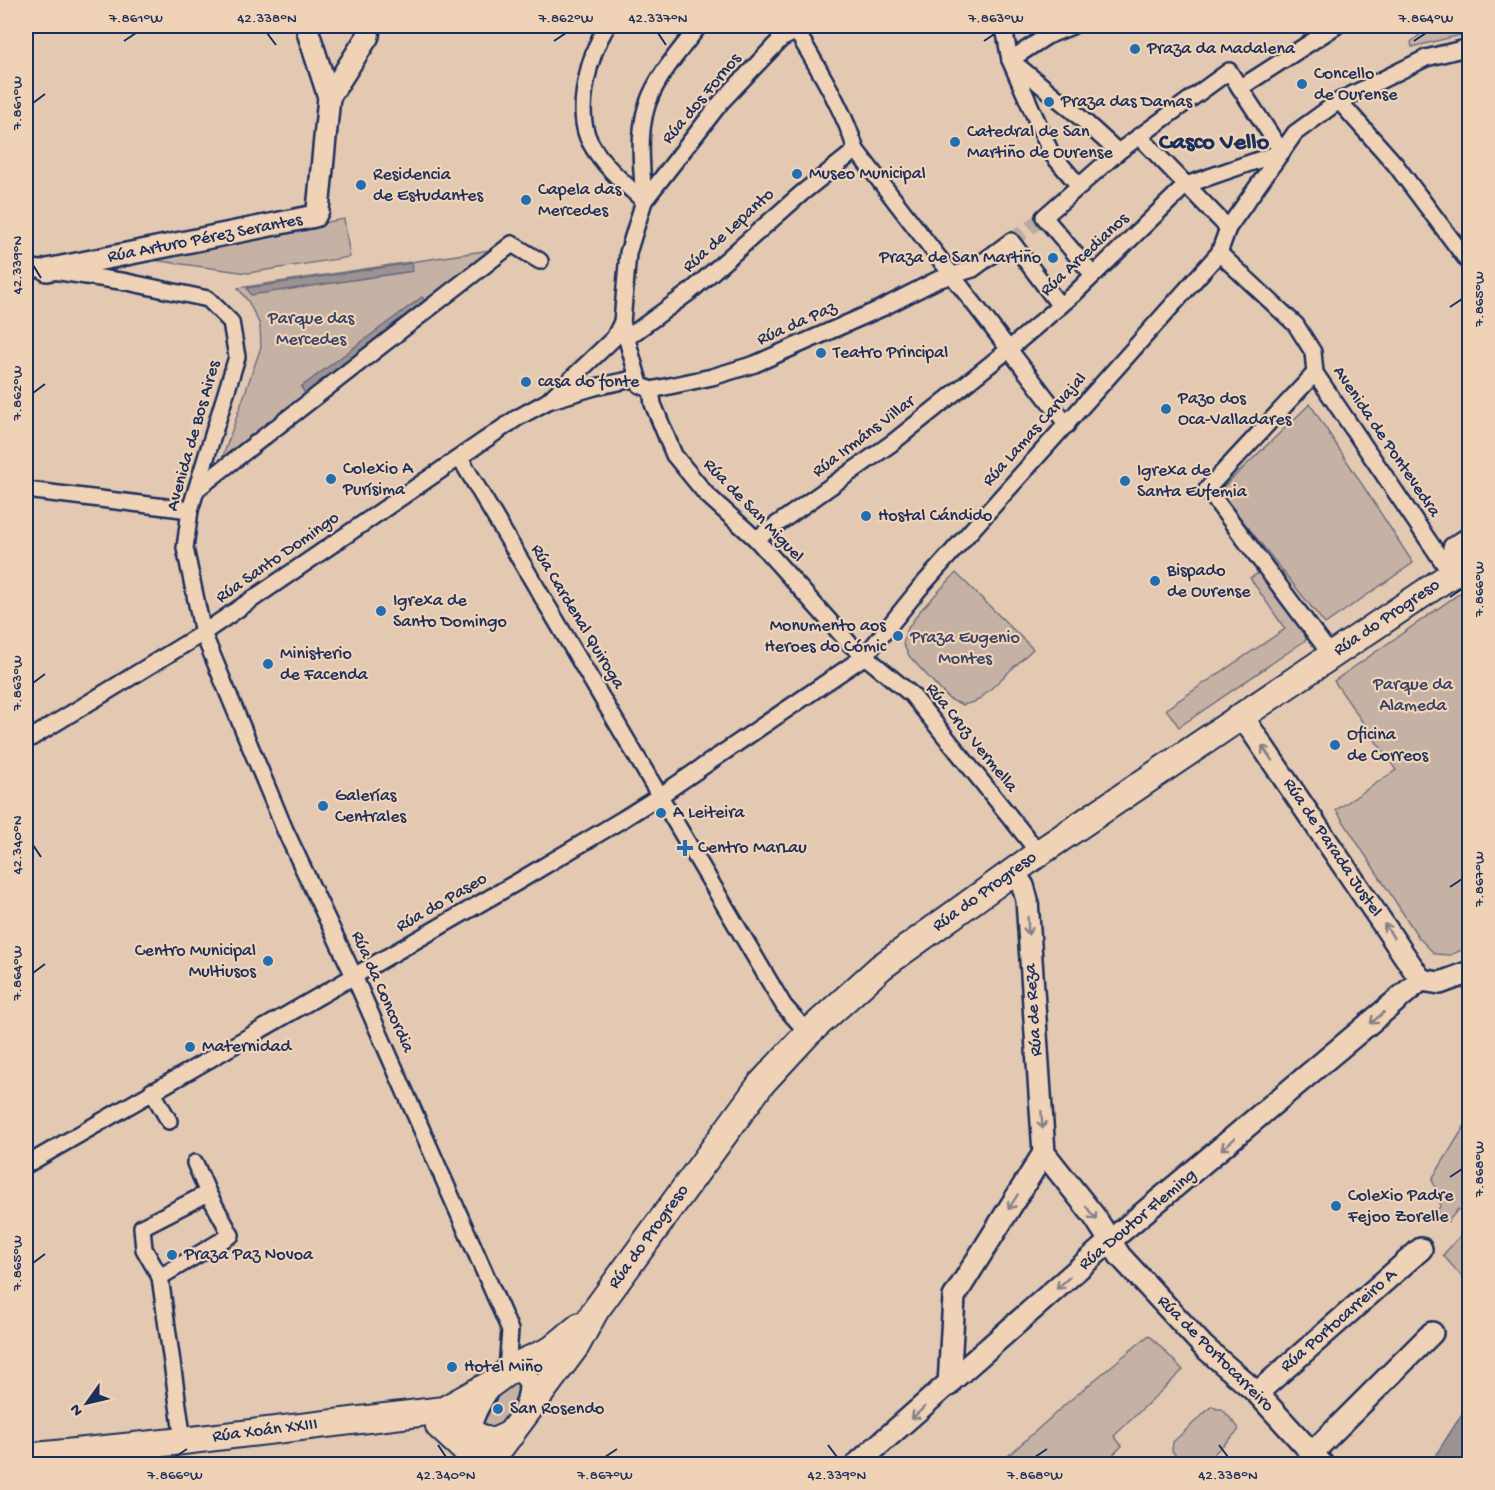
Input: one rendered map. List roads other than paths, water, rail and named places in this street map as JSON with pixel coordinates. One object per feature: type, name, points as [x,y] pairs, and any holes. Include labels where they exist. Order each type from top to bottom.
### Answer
[{"type":"street","name":"Rúa Arturo Pérez Serantes","points":[[329,97],[368,36],[369,26]]},
{"type":"street","points":[[607,26],[592,57],[587,78],[584,124],[596,152],[644,201]]},
{"type":"street","points":[[548,401],[614,338],[622,322],[628,253],[644,201],[641,151],[645,116],[649,101],[660,80],[699,26]]},
{"type":"street","points":[[999,26],[1005,33],[1010,60],[1051,153],[1080,187]]},
{"type":"street","points":[[1010,60],[1047,36],[1072,26]]},
{"type":"street","points":[[1240,88],[1336,26]]},
{"type":"street","points":[[801,28],[849,130],[856,150],[1067,425]]},
{"type":"street","name":"Rúa dos Fornos","points":[[644,201],[721,102],[781,39],[801,28]]},
{"type":"street","name":"Rúa Arturo Pérez Serantes","points":[[47,270],[315,216],[318,210],[329,97],[308,32]]},
{"type":"street","name":"Rúa Lamas Carvajal","points":[[865,656],[918,589],[1219,254],[1228,228],[1295,133],[1339,101],[1426,58],[1470,47]]},
{"type":"street","points":[[1010,60],[1074,112],[1118,152]]},
{"type":"street","points":[[1093,275],[1044,217],[1118,152],[1229,71],[1282,152],[1186,185]]},
{"type":"street","points":[[1339,101],[1395,164],[1470,264]]},
{"type":"street","points":[[1139,136],[1228,228]]},
{"type":"street","name":"Rúa de Lepanto","points":[[627,338],[691,291],[802,193],[856,150]]},
{"type":"street","name":"Rúa Arcedianos","points":[[992,363],[1060,306],[1186,185]]},
{"type":"street","name":"Rúa da Paz","points":[[651,390],[712,377],[755,364],[882,308],[938,280],[973,269],[1011,242],[1060,306]]},
{"type":"street","points":[[197,489],[512,244],[540,261]]},
{"type":"street","name":"Avenida de Pontevedra","points":[[1219,254],[1296,325],[1313,352],[1315,373],[1460,568]]},
{"type":"street","name":"Avenida de Bos Aires","points":[[26,267],[127,282],[208,299],[231,322],[237,357],[190,510],[185,548],[203,633]]},
{"type":"street","points":[[622,322],[640,385],[651,390]]},
{"type":"street","name":"Rúa Irmáns Villar","points":[[756,539],[882,450],[992,363]]},
{"type":"street","points":[[1315,373],[1207,489],[1331,655]]},
{"type":"street","points":[[548,401],[595,387],[638,378]]},
{"type":"street","name":"Rúa de San Miguel","points":[[651,390],[653,404],[674,454],[706,494],[756,539],[849,643],[865,656]]},
{"type":"street","name":"Rúa Santo Domingo","points":[[26,741],[203,633],[517,418],[548,401]]},
{"type":"street","name":"Rúa Cardenal Quiroga","points":[[460,458],[784,1006],[808,1033]]},
{"type":"street","points":[[26,490],[190,510]]},
{"type":"street","points":[[1460,568],[1454,548],[1470,538]]},
{"type":"street","name":"Rúa do Progreso","points":[[481,1463],[515,1428],[576,1346],[590,1318],[761,1084],[808,1033],[881,967],[1013,871],[1460,568]]},
{"type":"street","name":"Rúa da Concordia","points":[[203,633],[285,830],[354,976],[510,1329],[499,1377]]},
{"type":"street","name":"Rúa do Paseo","points":[[26,1165],[519,881],[661,795],[865,656]]},
{"type":"street","name":"Rúa Cruz Vermella","points":[[865,656],[912,695],[1039,853]]},
{"type":"street","name":"Rúa de Parada Justel","points":[[1242,716],[1421,980]]},
{"type":"street","name":"Rúa de Reza","points":[[1013,871],[1023,886],[1028,900],[1028,934],[1044,1152]]},
{"type":"street","points":[[1421,980],[1440,983],[1470,972]]},
{"type":"street","name":"Rúa Doutor Fleming","points":[[857,1464],[1110,1242],[1421,980]]},
{"type":"street","points":[[152,1091],[169,1121]]},
{"type":"street","points":[[949,1385],[954,1298],[1044,1152],[1094,1216],[1110,1242]]},
{"type":"street","points":[[160,1277],[231,1235],[207,1193],[195,1163]]},
{"type":"street","points":[[183,1441],[160,1277],[144,1249],[142,1227],[207,1193]]},
{"type":"street","name":"Rúa de Portocarreiro","points":[[1110,1242],[1175,1317],[1204,1347],[1257,1393],[1317,1459]]},
{"type":"street","name":"Rúa Portocarreiro A","points":[[1257,1393],[1421,1250]]},
{"type":"street","name":"Rúa do Progreso","points":[[499,1377],[551,1350],[590,1318]]},
{"type":"street","points":[[1317,1459],[1432,1333]]},
{"type":"street","name":"Rúa do Progreso","points":[[499,1377],[517,1371],[525,1374],[529,1381],[529,1397],[515,1428]]},
{"type":"street","points":[[481,1463],[470,1447],[469,1431],[475,1410],[499,1377]]},
{"type":"street","name":"Rúa Xoán XXIII","points":[[26,1456],[183,1441],[433,1412],[456,1404],[499,1377]]},
{"type":"street","points":[[433,1412],[493,1442],[515,1428]]},
{"type":"street","points":[[433,1412],[439,1427],[481,1463]]},
{"type":"tunnel","points":[[1011,241],[1044,217]]},
{"type":"place","name":"Praza da Madalena","points":[[1135,49]]},
{"type":"place","name":"Concello de Ourense","points":[[1302,84]]},
{"type":"place","name":"Praza das Damas","points":[[1049,102]]},
{"type":"place","name":"Catedral de San Martiño de Ourense","points":[[955,142]]},
{"type":"place","name":"Museo Municipal","points":[[797,174]]},
{"type":"place","name":"Residencia de Estudantes","points":[[361,185]]},
{"type":"place","name":"Capela das Mercedes","points":[[526,200]]},
{"type":"place","name":"Praza de San Martiño","points":[[1053,258]]},
{"type":"place","name":"Teatro Principal","points":[[821,353]]},
{"type":"place","name":"casa do fonte","points":[[526,382]]},
{"type":"place","name":"Pazo dos Oca-Valladares","points":[[1166,409]]},
{"type":"place","name":"Colexio A Purísima","points":[[331,479]]},
{"type":"place","name":"Igrexa de Santa Eufemia","points":[[1125,481]]},
{"type":"place","name":"Hostal Cándido","points":[[866,516]]},
{"type":"place","name":"Bispado de Ourense","points":[[1155,581]]},
{"type":"place","name":"Igrexa de Santo Domingo","points":[[381,611]]},
{"type":"place","name":"Monumento aos Heroes do Cómic","points":[[898,636]]},
{"type":"place","name":"Ministerio de Facenda","points":[[268,664]]},
{"type":"place","name":"Oficina de Correos","points":[[1335,745]]},
{"type":"place","name":"Galerías Centrales","points":[[323,806]]},
{"type":"place","name":"A Leiteira","points":[[661,813]]},
{"type":"place","name":"Centro MarLau","points":[[685,848]]},
{"type":"place","name":"Centro Municipal Multiusos","points":[[268,961]]},
{"type":"place","name":"Maternidad","points":[[190,1047]]},
{"type":"place","name":"Colexio Padre Fejoo Zorelle","points":[[1336,1206]]},
{"type":"place","name":"Praza Paz Novoa","points":[[172,1255]]},
{"type":"place","name":"Hotel Miño","points":[[452,1367]]},
{"type":"place","name":"San Rosendo","points":[[498,1409]]},
{"type":"district","name":"Casco Vello","points":[[1214,143]]},
{"type":"park label","name":"Parque das Mercedes","points":[[311,329]]},
{"type":"park label","name":"Praza Eugenio Montes","points":[[965,648]]},
{"type":"park label","name":"Parque da Alameda","points":[[1413,695]]}]
